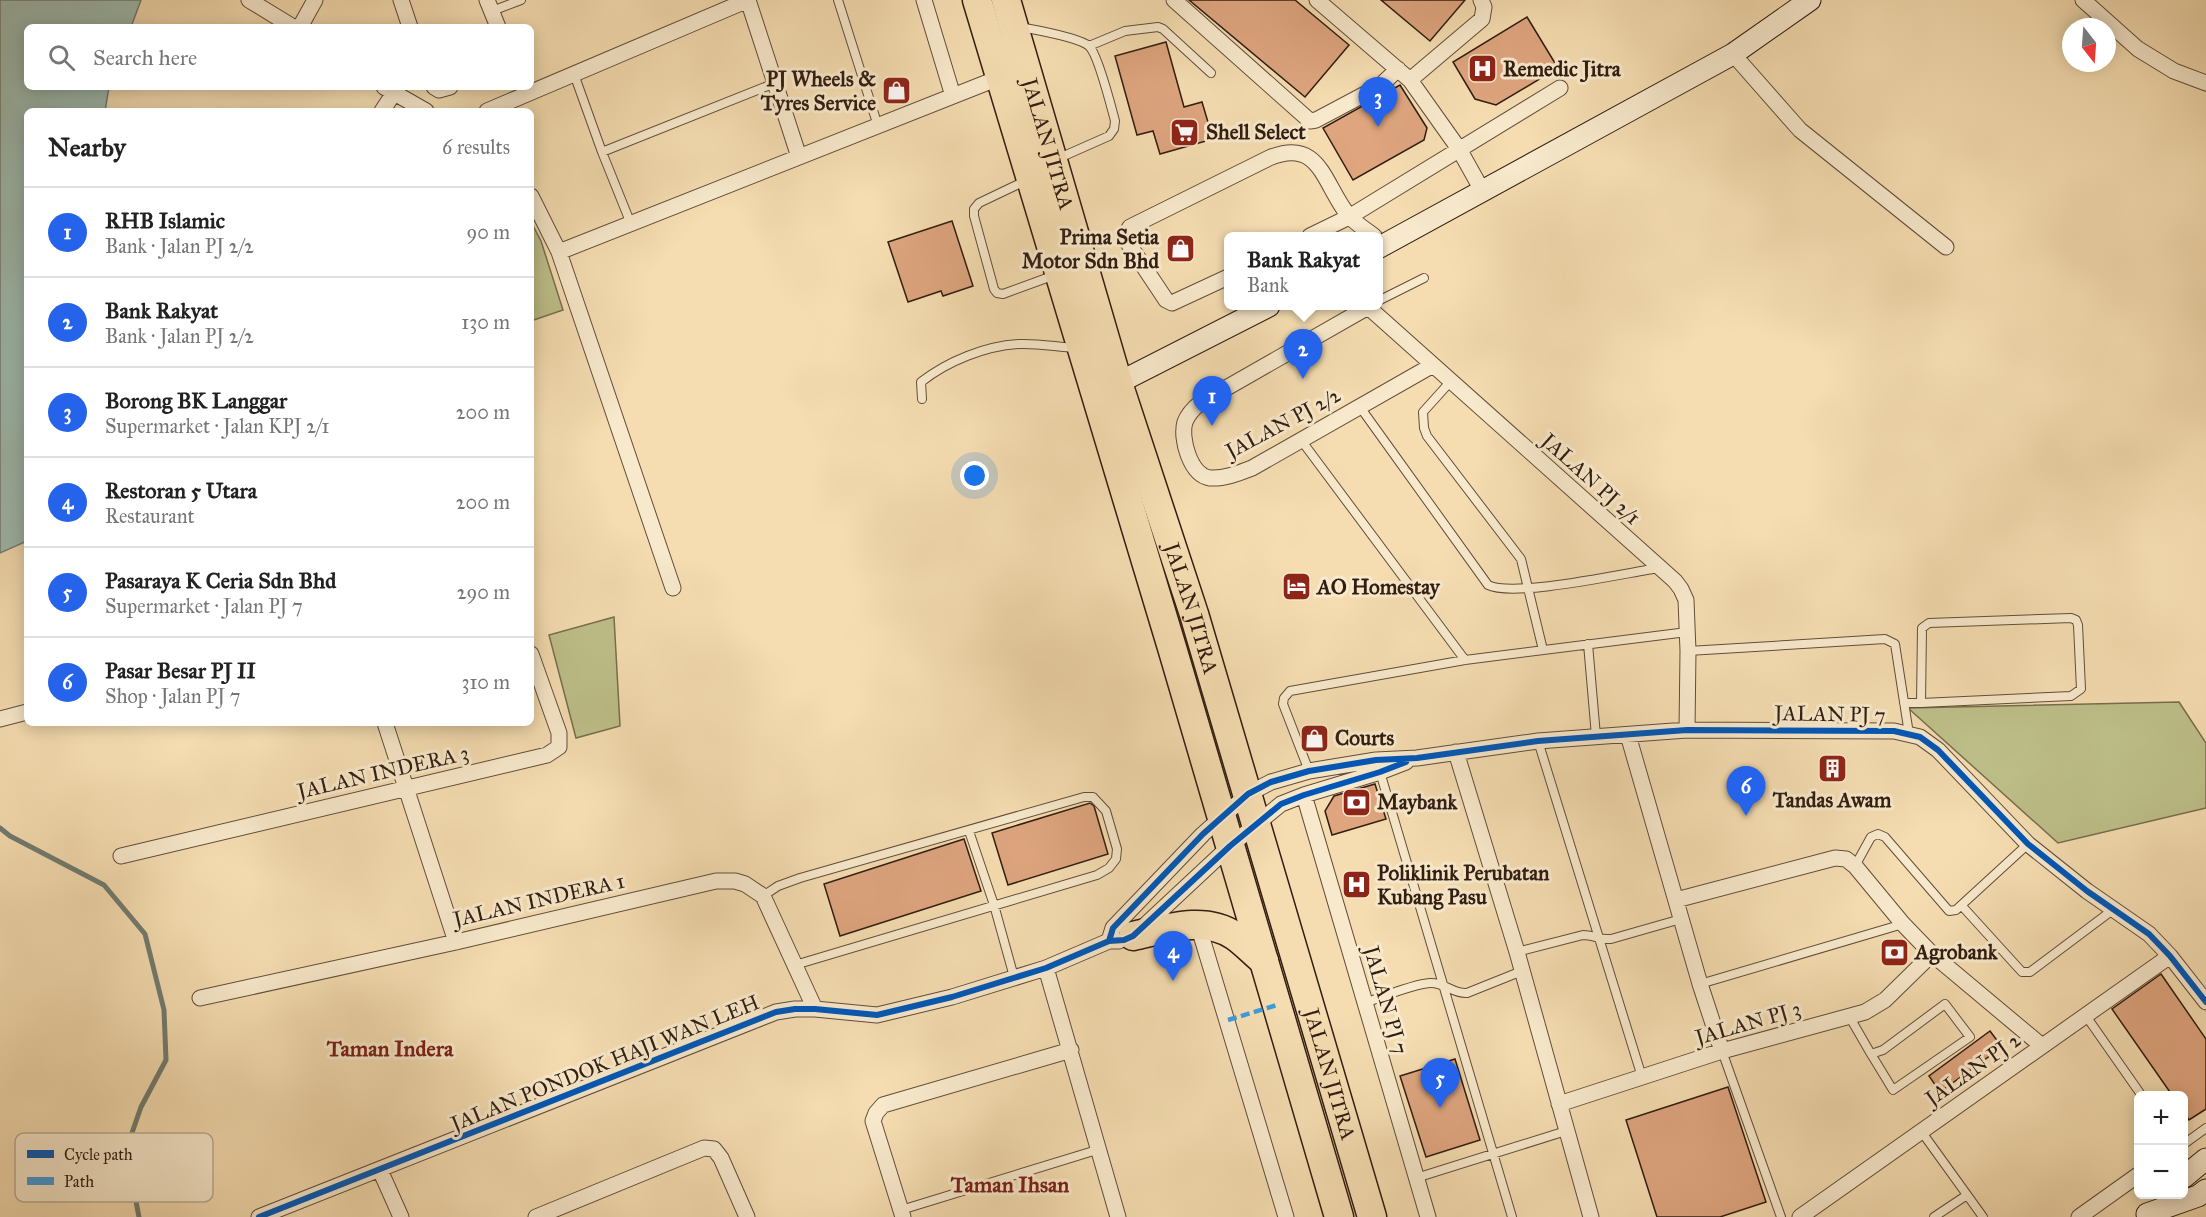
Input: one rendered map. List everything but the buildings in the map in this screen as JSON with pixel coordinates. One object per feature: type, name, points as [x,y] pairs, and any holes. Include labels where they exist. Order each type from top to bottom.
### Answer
[{"type":"highway","name":"JALAN JITRA","points":[[977,0],[1032,178],[1339,1217]]},
{"type":"highway","name":"JALAN JITRA","points":[[1010,13],[1118,383],[1194,614],[1257,823],[1372,1217]]},
{"type":"highway","points":[[1121,939],[1170,928],[1210,925],[1235,936],[1264,961]]},
{"type":"main road","points":[[1383,240],[1483,192],[1733,54],[1810,0]]},
{"type":"main road","points":[[1118,383],[1261,310]]},
{"type":"main road","points":[[2188,1174],[2206,1159]]},
{"type":"main road","points":[[2145,1215],[2198,1196],[2206,1190]]},
{"type":"main road","points":[[2145,1215],[2161,1199]]},
{"type":"street","points":[[249,0],[288,24]]},
{"type":"street","points":[[302,24],[315,0]]},
{"type":"street","points":[[401,0],[409,24]]},
{"type":"street","points":[[534,87],[574,74],[748,0],[799,157]]},
{"type":"street","points":[[924,0],[953,96]]},
{"type":"street","points":[[1174,0],[1313,122],[1380,86],[1398,69]]},
{"type":"street","points":[[1317,0],[1410,80],[1459,149],[1483,192]]},
{"type":"street","points":[[1410,80],[1482,19],[1484,7],[1480,0]]},
{"type":"street","points":[[2083,0],[2138,49],[2174,71],[2206,83]]},
{"type":"street","points":[[489,6],[497,24]]},
{"type":"street","points":[[1733,54],[1800,130],[1946,247]]},
{"type":"street","points":[[559,252],[1001,77]]},
{"type":"street","points":[[1320,232],[1349,217],[1560,88]]},
{"type":"street","points":[[384,108],[392,90]]},
{"type":"street","points":[[394,90],[422,108]]},
{"type":"street","points":[[493,108],[526,90]]},
{"type":"street","points":[[1224,279],[1172,303],[1166,300],[1128,243],[1126,234],[1130,227],[1258,163],[1283,152],[1292,151],[1302,153],[1312,159],[1349,217],[1367,232]]},
{"type":"street","points":[[534,202],[559,252],[673,588]]},
{"type":"street","name":"JALAN PJ 2/2","points":[[1362,310],[1200,403],[1186,420],[1184,440],[1195,468],[1202,476],[1210,478],[1229,476],[1252,468],[1433,365]]},
{"type":"street","name":"JALAN PJ 2/1","points":[[1376,310],[1450,381],[1681,589],[1686,600],[1687,730]]},
{"type":"street","name":"JALAN INDERA 3","points":[[120,856],[547,755],[559,747],[559,734],[534,663]]},
{"type":"street","points":[[0,719],[24,713]]},
{"type":"street","points":[[386,726],[456,942]]},
{"type":"street","name":"JALAN PJ 7","points":[[1417,758],[1538,741],[1687,730],[1869,730],[1920,737],[1938,750],[2028,844],[2087,891],[2149,934],[2170,956],[2206,1002]]},
{"type":"street","points":[[1628,735],[1722,1052]]},
{"type":"street","points":[[1456,752],[1522,971],[1591,1217]]},
{"type":"street","points":[[1121,939],[1113,928],[1221,817],[1248,794],[1271,782],[1309,771],[1376,760],[1417,758]]},
{"type":"street","name":"JALAN PONDOK HAJI WAN LEH","points":[[259,1217],[776,1012],[815,1009],[878,1015],[952,997],[1046,968],[1121,939],[1281,804],[1417,758]]},
{"type":"street","name":"JALAN PJ 7","points":[[1304,795],[1428,1217]]},
{"type":"street","points":[[1676,900],[1835,858],[1846,859],[1855,866],[1903,924],[1932,954],[2042,1046]]},
{"type":"street","name":"JALAN INDERA 1","points":[[200,998],[456,942],[716,880],[735,881],[763,896]]},
{"type":"street","points":[[763,896],[815,1009]]},
{"type":"street","points":[[1198,925],[1286,1217]]},
{"type":"street","name":"JALAN PJ 3","points":[[1559,1104],[1722,1052],[1864,1012],[1885,1000],[1932,954]]},
{"type":"street","name":"JALAN PJ 2","points":[[1800,1217],[2170,956]]},
{"type":"street","points":[[1046,968],[1118,1217]]},
{"type":"street","points":[[902,1213],[873,1121],[883,1105],[1071,1050]]},
{"type":"street","points":[[536,1217],[571,1210],[704,1148],[714,1149],[721,1158],[747,1217]]},
{"type":"street","points":[[380,1170],[401,1217]]},
{"type":"street","points":[[2079,1217],[2134,1178]]},
{"type":"lane","points":[[489,6],[521,0]]},
{"type":"lane","points":[[838,0],[878,126]]},
{"type":"lane","points":[[1010,13],[1089,46],[1095,57],[1115,121],[1114,129],[1109,136],[1053,160]]},
{"type":"lane","points":[[1089,46],[1125,31],[1158,27],[1211,73]]},
{"type":"lane","points":[[574,74],[631,224]]},
{"type":"lane","points":[[602,152],[775,82]]},
{"type":"lane","points":[[1032,178],[979,203],[974,209],[994,289],[997,293],[1003,294],[1059,274]]},
{"type":"lane","points":[[1383,299],[1424,278]]},
{"type":"lane","points":[[922,399],[921,382],[936,370],[962,358],[995,348],[1020,344],[1082,349]]},
{"type":"lane","points":[[1450,381],[1423,412],[1424,428],[1427,436],[1517,554],[1530,589],[1543,650]]},
{"type":"lane","points":[[1360,406],[1488,585],[1503,589],[1530,589],[1659,568]]},
{"type":"lane","points":[[1301,440],[1465,660]]},
{"type":"lane","points":[[1904,703],[1921,703],[2071,696],[2080,689],[2076,620],[2071,618],[1923,625],[1921,703]]},
{"type":"lane","points":[[1309,771],[1283,705],[1284,698],[1290,691],[1465,660],[1687,632]]},
{"type":"lane","points":[[1688,651],[1885,639],[1895,644],[1909,734]]},
{"type":"lane","points":[[1588,644],[1596,736]]},
{"type":"lane","points":[[1538,741],[1642,1077]]},
{"type":"lane","points":[[1380,772],[1512,1217]]},
{"type":"lane","points":[[763,896],[778,886],[800,878],[1084,797],[1093,797],[1106,811],[1116,849],[1116,859],[1109,868],[1097,875],[795,965]]},
{"type":"lane","points":[[969,831],[994,905],[1014,977]]},
{"type":"lane","points":[[1855,866],[1871,837],[1878,834],[1885,837],[1948,911],[1956,910],[2028,844]]},
{"type":"lane","points":[[1962,906],[2022,972],[2030,972],[2114,909]]},
{"type":"lane","points":[[1516,952],[1583,935],[1605,940],[1611,939],[1681,919]]},
{"type":"lane","points":[[1700,984],[1903,924]]},
{"type":"lane","points":[[1365,1003],[1426,983],[1443,985],[1455,991],[1467,993],[1522,971]]},
{"type":"lane","points":[[1849,1016],[1871,1054],[1893,1090],[1970,1037],[1945,1004],[1883,1050],[1871,1054]]},
{"type":"lane","points":[[2086,1016],[2139,1091]]},
{"type":"lane","points":[[1722,1052],[1781,1217]]},
{"type":"lane","points":[[2188,1141],[2206,1128]]},
{"type":"lane","points":[[1416,1179],[1566,1131]]},
{"type":"lane","points":[[1921,1131],[1983,1217]]},
{"type":"lane","points":[[902,1213],[1100,1149]]},
{"type":"lane","points":[[1934,1217],[1967,1195]]},
{"type":"green space","points":[[534,228],[541,241],[563,310],[534,320]]},
{"type":"green space","points":[[614,617],[620,726],[576,738],[549,635]]},
{"type":"green space","points":[[2179,702],[2206,743],[2206,808],[2058,843],[1908,708]]},
{"type":"water","points":[[0,0],[141,0],[132,24],[24,24],[24,90],[108,90],[106,108],[24,108],[24,542],[0,553]]},
{"type":"waterway","points":[[0,828],[10,836],[104,885],[145,934],[164,1010],[166,1060],[141,1107],[132,1133]]},
{"type":"waterway","points":[[136,1202],[139,1217]]},
{"type":"marked path","points":[[1228,1020],[1277,1005]]},
{"type":"cycle path","points":[[1109,941],[1113,928],[1203,834],[1248,794],[1271,782],[1309,771],[1376,760],[1417,758],[1538,741],[1687,730],[1894,731],[1920,737],[1938,750],[2028,844],[2087,891],[2149,934],[2170,956],[2206,1002]]},
{"type":"cycle path","points":[[259,1217],[776,1012],[815,1009],[877,1015],[952,997],[1046,968],[1109,941],[1124,940],[1133,936],[1230,846],[1281,804],[1406,762]]},
{"type":"place","name":"Remedic Jitra","points":[[1482,69]]},
{"type":"place","name":"PJ Wheels & Tyres Service","points":[[897,91]]},
{"type":"place","name":"Borong BK Langgar","points":[[1378,127]]},
{"type":"place","name":"Shell Select","points":[[1185,132]]},
{"type":"place","name":"Prima Setia Motor Sdn Bhd","points":[[1180,249]]},
{"type":"place","name":"Bank Rakyat","points":[[1303,379]]},
{"type":"place","name":"RHB Islamic","points":[[1212,426]]},
{"type":"place","name":"AO Homestay","points":[[1296,587]]},
{"type":"place","name":"Courts","points":[[1314,738]]},
{"type":"place","name":"Tandas Awam","points":[[1832,769]]},
{"type":"place","name":"Maybank","points":[[1356,802]]},
{"type":"place","name":"Pasar Besar PJ II","points":[[1746,816]]},
{"type":"place","name":"Poliklinik Perubatan Kubang Pasu","points":[[1356,885]]},
{"type":"place","name":"Agrobank","points":[[1894,952]]},
{"type":"place","name":"Restoran 5 Utara","points":[[1173,981]]},
{"type":"place","name":"Pasaraya K Ceria Sdn Bhd","points":[[1440,1108]]},
{"type":"district","name":"Taman Indera","points":[[390,1048]]},
{"type":"district","name":"Taman Ihsan","points":[[1010,1184]]}]
